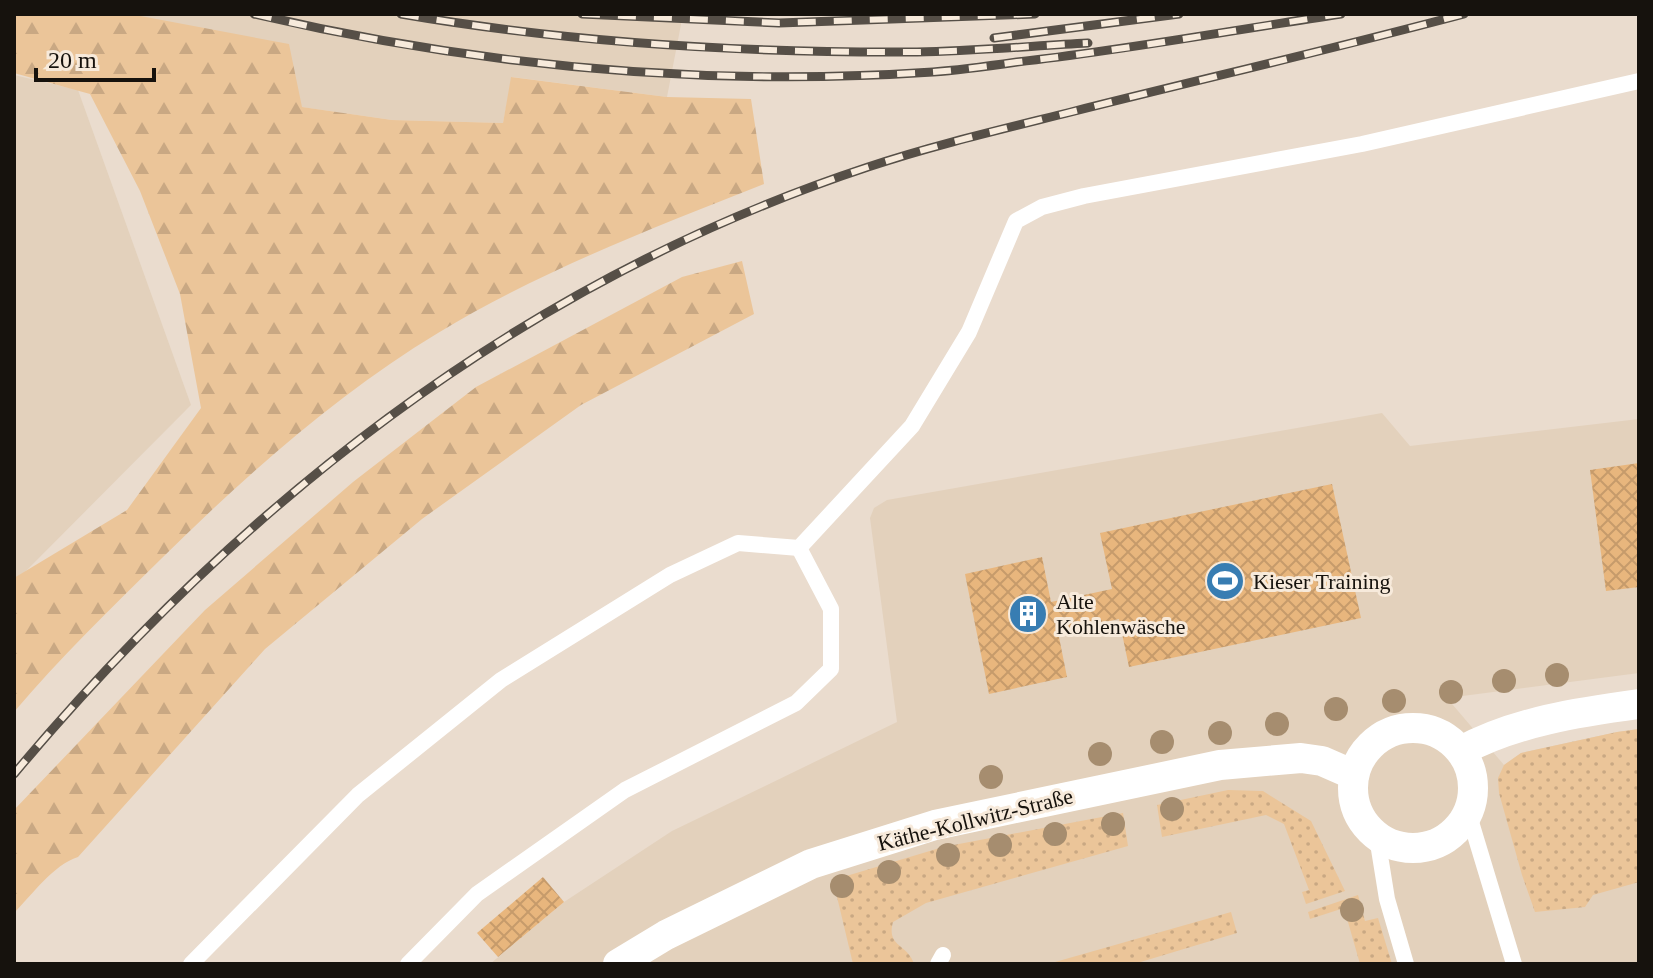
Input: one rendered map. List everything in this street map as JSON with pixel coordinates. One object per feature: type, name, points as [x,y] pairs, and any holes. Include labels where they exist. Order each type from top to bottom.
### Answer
[{"type":"street","points":[[1461,751],[1487,737],[1536,723],[1639,704]]},
{"type":"street","points":[[1418,728],[1442,735],[1461,751],[1471,770],[1474,794],[1457,830],[1439,842],[1398,848],[1377,837],[1361,819],[1354,797],[1354,775],[1361,757],[1372,743],[1394,731],[1418,728]]},
{"type":"street","name":"Käthe-Kollwitz-Straße","points":[[618,964],[666,935],[811,864],[935,825],[1220,765],[1301,758],[1322,761],[1354,775]]},
{"type":"lane","points":[[799,548],[912,426],[969,332],[1016,221],[1042,207],[1084,196],[1362,144],[1639,81]]},
{"type":"lane","points":[[191,964],[358,795],[501,680],[670,575],[738,543],[799,548]]},
{"type":"lane","points":[[408,964],[477,894],[625,790],[796,703],[831,669],[831,609],[799,548]]},
{"type":"lane","points":[[1468,812],[1514,964]]},
{"type":"lane","points":[[1377,837],[1387,899],[1406,964]]},
{"type":"shaded area","points":[[130,14],[683,14],[667,97],[512,77],[503,123],[392,120],[301,107]]},
{"type":"shaded area","points":[[14,75],[78,90],[191,405],[14,583]]},
{"type":"shaded area","points":[[1382,413],[1410,446],[1639,419],[1639,673],[1447,698],[1504,765],[1521,753],[1639,729],[1639,964],[490,964],[564,902],[672,831],[897,722],[870,518],[874,508],[887,500]]},
{"type":"green space","points":[[14,14],[130,14],[289,44],[302,107],[392,120],[503,123],[511,77],[667,97],[751,99],[764,184],[598,252],[516,290],[438,333],[364,382],[259,467],[193,528],[49,672],[14,712],[14,578],[127,510],[201,408],[180,294],[140,191],[90,94],[14,73]]},
{"type":"green space","points":[[742,261],[754,314],[581,405],[422,519],[265,649],[78,857],[52,873],[14,913],[14,810],[205,610],[353,482],[476,387],[682,277]]},
{"type":"green space","points":[[1639,729],[1639,882],[1593,895],[1585,907],[1535,912],[1499,793],[1498,778],[1504,765],[1521,753]]},
{"type":"green space","points":[[1228,790],[1263,791],[1311,821],[1345,891],[1306,904],[1302,892],[1309,890],[1284,824],[1266,815],[1162,837],[1157,805]]},
{"type":"green space","points":[[1123,813],[1128,846],[926,903],[893,922],[892,936],[914,964],[853,964],[833,880],[943,847]]},
{"type":"green space","points":[[1358,895],[1365,921],[1378,918],[1392,964],[1360,964],[1344,908],[1310,919],[1308,912]]},
{"type":"green space","points":[[1231,912],[1237,933],[1134,964],[1048,964]]},
{"type":"building","points":[[1639,463],[1639,587],[1606,591],[1590,470]]},
{"type":"building","points":[[1332,484],[1361,618],[1129,667],[1119,619],[1058,632],[1067,677],[989,694],[965,574],[1042,557],[1051,602],[1112,589],[1100,533]]},
{"type":"building","points":[[543,877],[564,902],[498,957],[477,933]]},
{"type":"railway","points":[[254,14],[338,32],[506,59],[676,74],[762,77],[954,70],[1098,52],[1341,14]]},
{"type":"railway","points":[[401,14],[593,39],[787,51],[917,52],[1088,43]]},
{"type":"railway","points":[[582,14],[779,23],[1035,14]]},
{"type":"railway","points":[[994,38],[1179,14]]},
{"type":"railway","points":[[14,774],[103,674],[196,579],[295,491],[399,410],[508,336],[622,271],[742,214],[893,159],[1464,14]]},
{"type":"place","name":"Kieser Training","points":[[1225,581]]},
{"type":"place","name":"Alte Kohlenwäsche","points":[[1028,614]]}]
